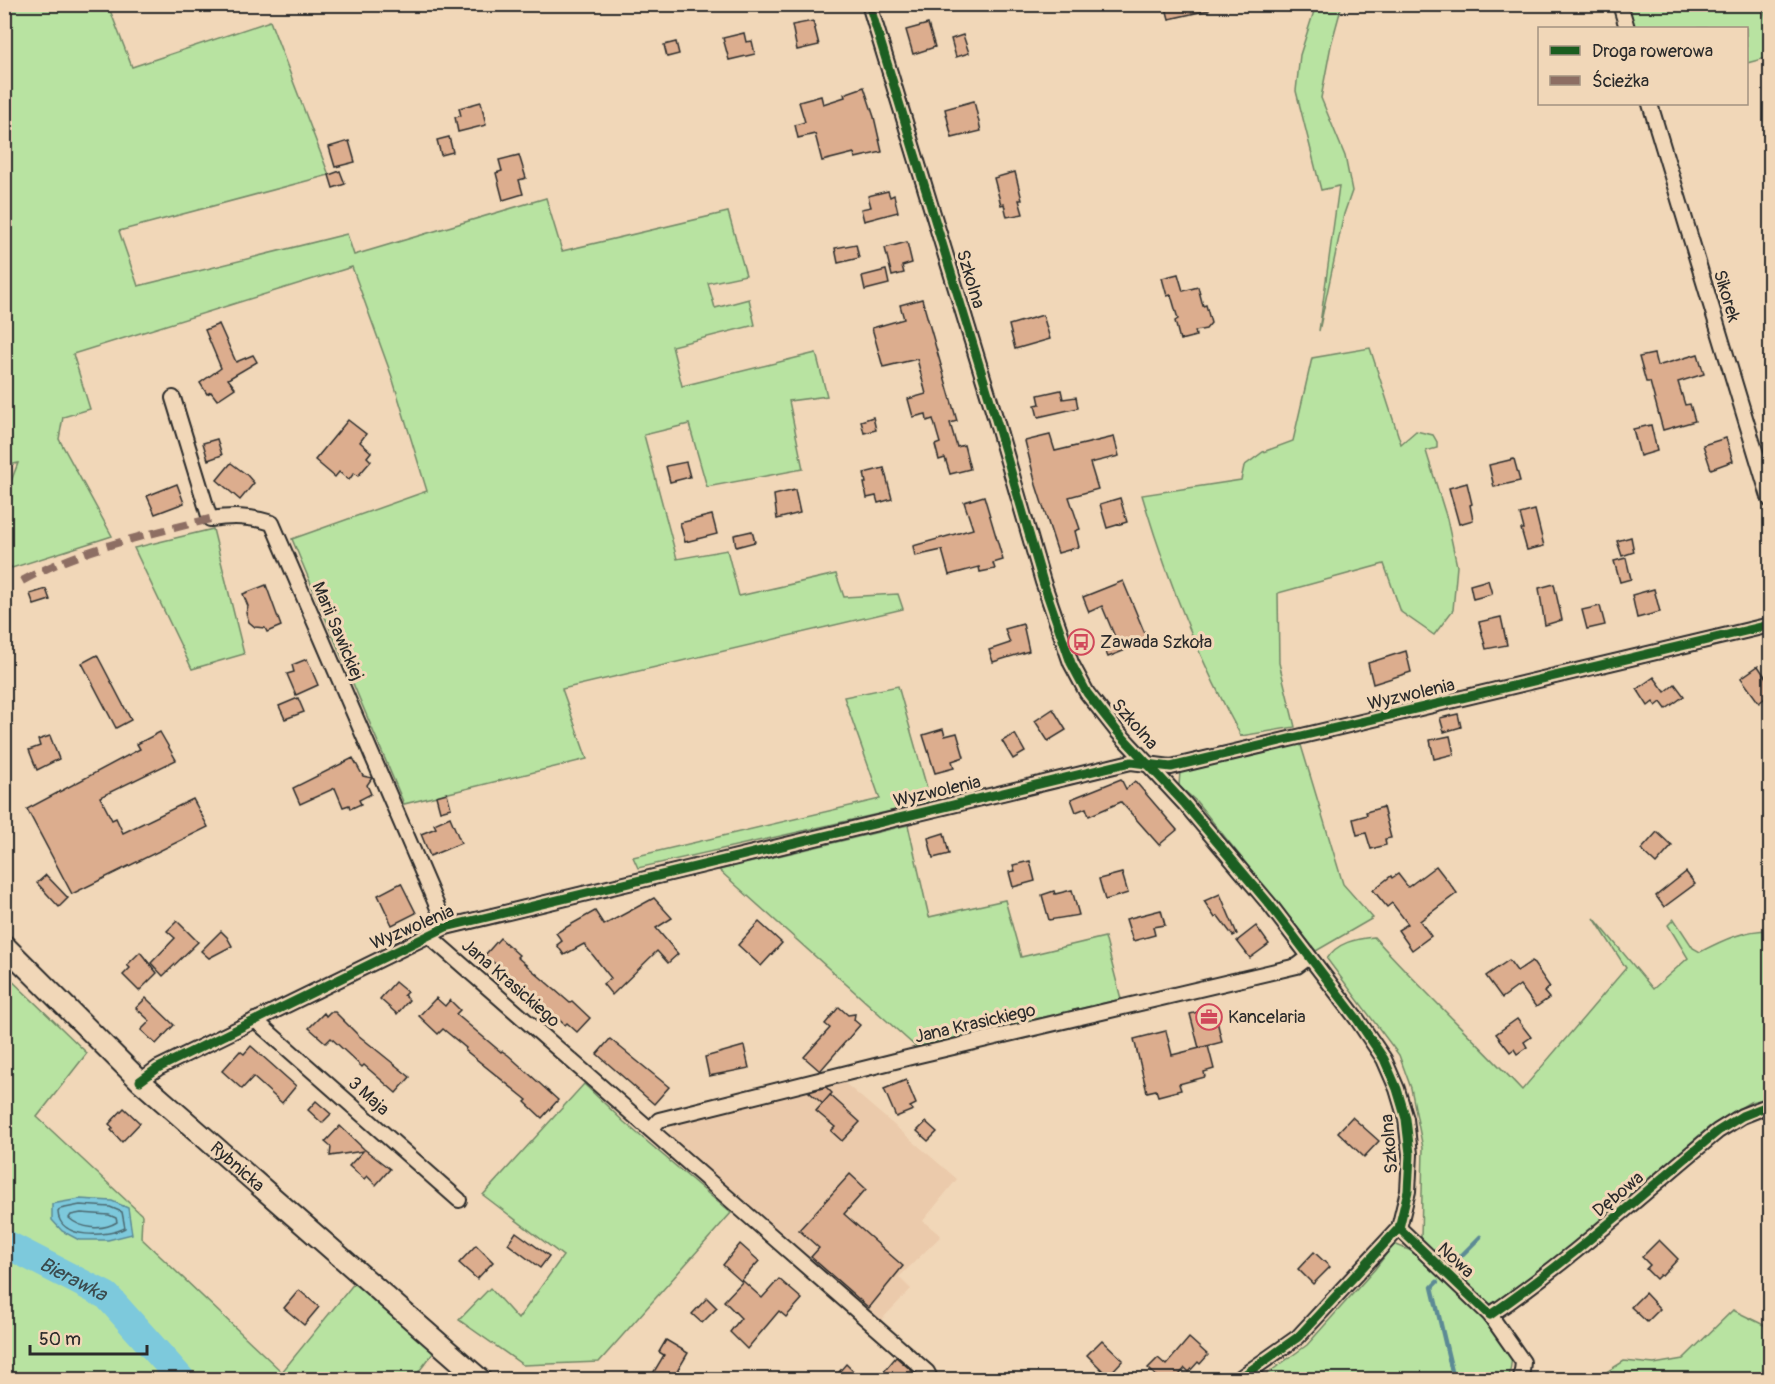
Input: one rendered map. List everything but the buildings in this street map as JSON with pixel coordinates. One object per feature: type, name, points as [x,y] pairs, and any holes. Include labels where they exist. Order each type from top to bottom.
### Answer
[{"type":"main road","name":"Rybnicka","points":[[4,945],[140,1081],[481,1380]]},
{"type":"street","name":"Szkolna","points":[[869,4],[993,409],[1043,582],[1071,663],[1087,693],[1117,731],[1185,804],[1270,905],[1384,1059],[1397,1089],[1406,1119],[1410,1154],[1408,1191],[1399,1228],[1298,1337],[1237,1380]]},
{"type":"street","points":[[1620,4],[1627,27]]},
{"type":"street","name":"Sikorek","points":[[1650,105],[1770,500]]},
{"type":"street","name":"Marii Sawickiej","points":[[173,398],[210,519],[231,516],[253,517],[272,523],[446,927]]},
{"type":"street","name":"Wyzwolenia","points":[[140,1081],[158,1068],[446,927],[1131,762],[1171,767],[1770,625]]},
{"type":"street","name":"Jana Krasickiego","points":[[428,935],[927,1372],[931,1380]]},
{"type":"street","name":"Jana Krasickiego","points":[[651,1129],[659,1120],[670,1117],[911,1057],[1297,966],[1309,957]]},
{"type":"street","name":"3 Maja","points":[[255,1020],[459,1200]]},
{"type":"street","name":"Dębowa","points":[[1490,1315],[1529,1289],[1572,1255],[1718,1131],[1742,1116],[1770,1105]]},
{"type":"street","name":"Nowa","points":[[1399,1228],[1490,1315],[1523,1362],[1521,1380]]},
{"type":"shaded area","points":[[840,1079],[957,1179],[923,1221],[941,1236],[899,1277],[911,1289],[880,1321],[667,1138],[674,1121]]},
{"type":"green space","points":[[5,4],[108,5],[132,67],[270,21],[329,175],[119,231],[138,286],[347,234],[354,255],[546,198],[562,251],[728,212],[746,275],[708,283],[715,308],[749,299],[755,325],[672,346],[682,386],[816,353],[827,396],[789,401],[803,469],[707,487],[689,424],[644,435],[677,559],[727,550],[739,596],[836,574],[844,597],[898,594],[903,609],[562,689],[587,759],[404,804],[292,539],[427,491],[392,377],[352,267],[73,354],[90,409],[63,417],[59,439],[112,536],[12,568],[4,559],[5,497],[18,463],[5,466]]},
{"type":"green space","points":[[1326,4],[1342,5],[1331,45],[1321,98],[1345,156],[1352,191],[1344,214],[1319,331],[1339,186],[1321,190],[1296,91],[1300,55],[1315,8]]},
{"type":"green space","points":[[1626,5],[1763,5],[1770,32],[1770,57],[1748,63],[1748,27],[1633,27]]},
{"type":"green space","points":[[1370,348],[1401,444],[1416,431],[1433,435],[1437,442],[1437,448],[1426,451],[1447,519],[1457,566],[1453,610],[1434,635],[1401,612],[1384,564],[1278,593],[1279,663],[1295,727],[1241,736],[1185,618],[1142,495],[1241,480],[1244,466],[1263,452],[1293,441],[1312,358]]},
{"type":"green space","points":[[213,529],[244,654],[192,669],[134,548]]},
{"type":"green space","points":[[898,686],[931,802],[638,868],[633,857],[880,799],[844,697]]},
{"type":"green space","points":[[1300,742],[1343,884],[1373,918],[1316,951],[1196,801],[1179,786],[1180,771]]},
{"type":"green space","points":[[908,825],[929,917],[1005,900],[1021,957],[1105,937],[1121,999],[916,1047],[719,870]]},
{"type":"green space","points":[[1594,918],[1653,989],[1688,958],[1668,925],[1674,919],[1693,948],[1700,952],[1734,936],[1770,930],[1770,1098],[1750,1102],[1709,1127],[1519,1290],[1489,1305],[1451,1271],[1421,1239],[1423,1148],[1411,1088],[1399,1055],[1327,959],[1342,945],[1354,940],[1374,937],[1522,1090],[1626,968]]},
{"type":"green space","points":[[4,973],[87,1053],[37,1117],[142,1215],[141,1238],[282,1372],[355,1282],[434,1352],[413,1379],[5,1379]]},
{"type":"green space","points":[[584,1084],[624,1122],[731,1213],[599,1362],[523,1365],[459,1320],[490,1288],[518,1319],[563,1256],[483,1195]]},
{"type":"green space","points":[[1394,1244],[1414,1252],[1488,1322],[1512,1357],[1509,1379],[1275,1380],[1268,1373],[1307,1345],[1375,1269]]},
{"type":"green space","points":[[1733,1310],[1770,1328],[1770,1379],[1599,1380],[1597,1378],[1624,1361],[1654,1364],[1683,1359]]},
{"type":"water","points":[[80,1199],[112,1201],[128,1208],[132,1234],[108,1240],[79,1240],[62,1231],[52,1220],[52,1204]]},
{"type":"waterway","points":[[1454,1263],[1480,1237]]},
{"type":"waterway","name":"Bierawka","points":[[4,1243],[107,1296],[182,1380]]},
{"type":"waterway","points":[[1437,1282],[1432,1287],[1454,1380]]},
{"type":"marked path","points":[[22,581],[90,552],[210,519]]},
{"type":"cycle path","points":[[869,4],[1043,582],[1071,663],[1087,693],[1117,731],[1185,804],[1270,905],[1357,1019],[1384,1059],[1397,1089],[1406,1119],[1410,1154],[1408,1191],[1399,1228],[1298,1337],[1237,1380]]},
{"type":"cycle path","points":[[140,1081],[158,1068],[446,927],[1131,762],[1171,767],[1770,625]]},
{"type":"cycle path","points":[[1399,1228],[1490,1315],[1578,1249],[1718,1131],[1742,1116],[1770,1105]]},
{"type":"place","name":"Zawada Szkoła","points":[[1081,642]]},
{"type":"place","name":"Kancelaria","points":[[1209,1017]]}]
